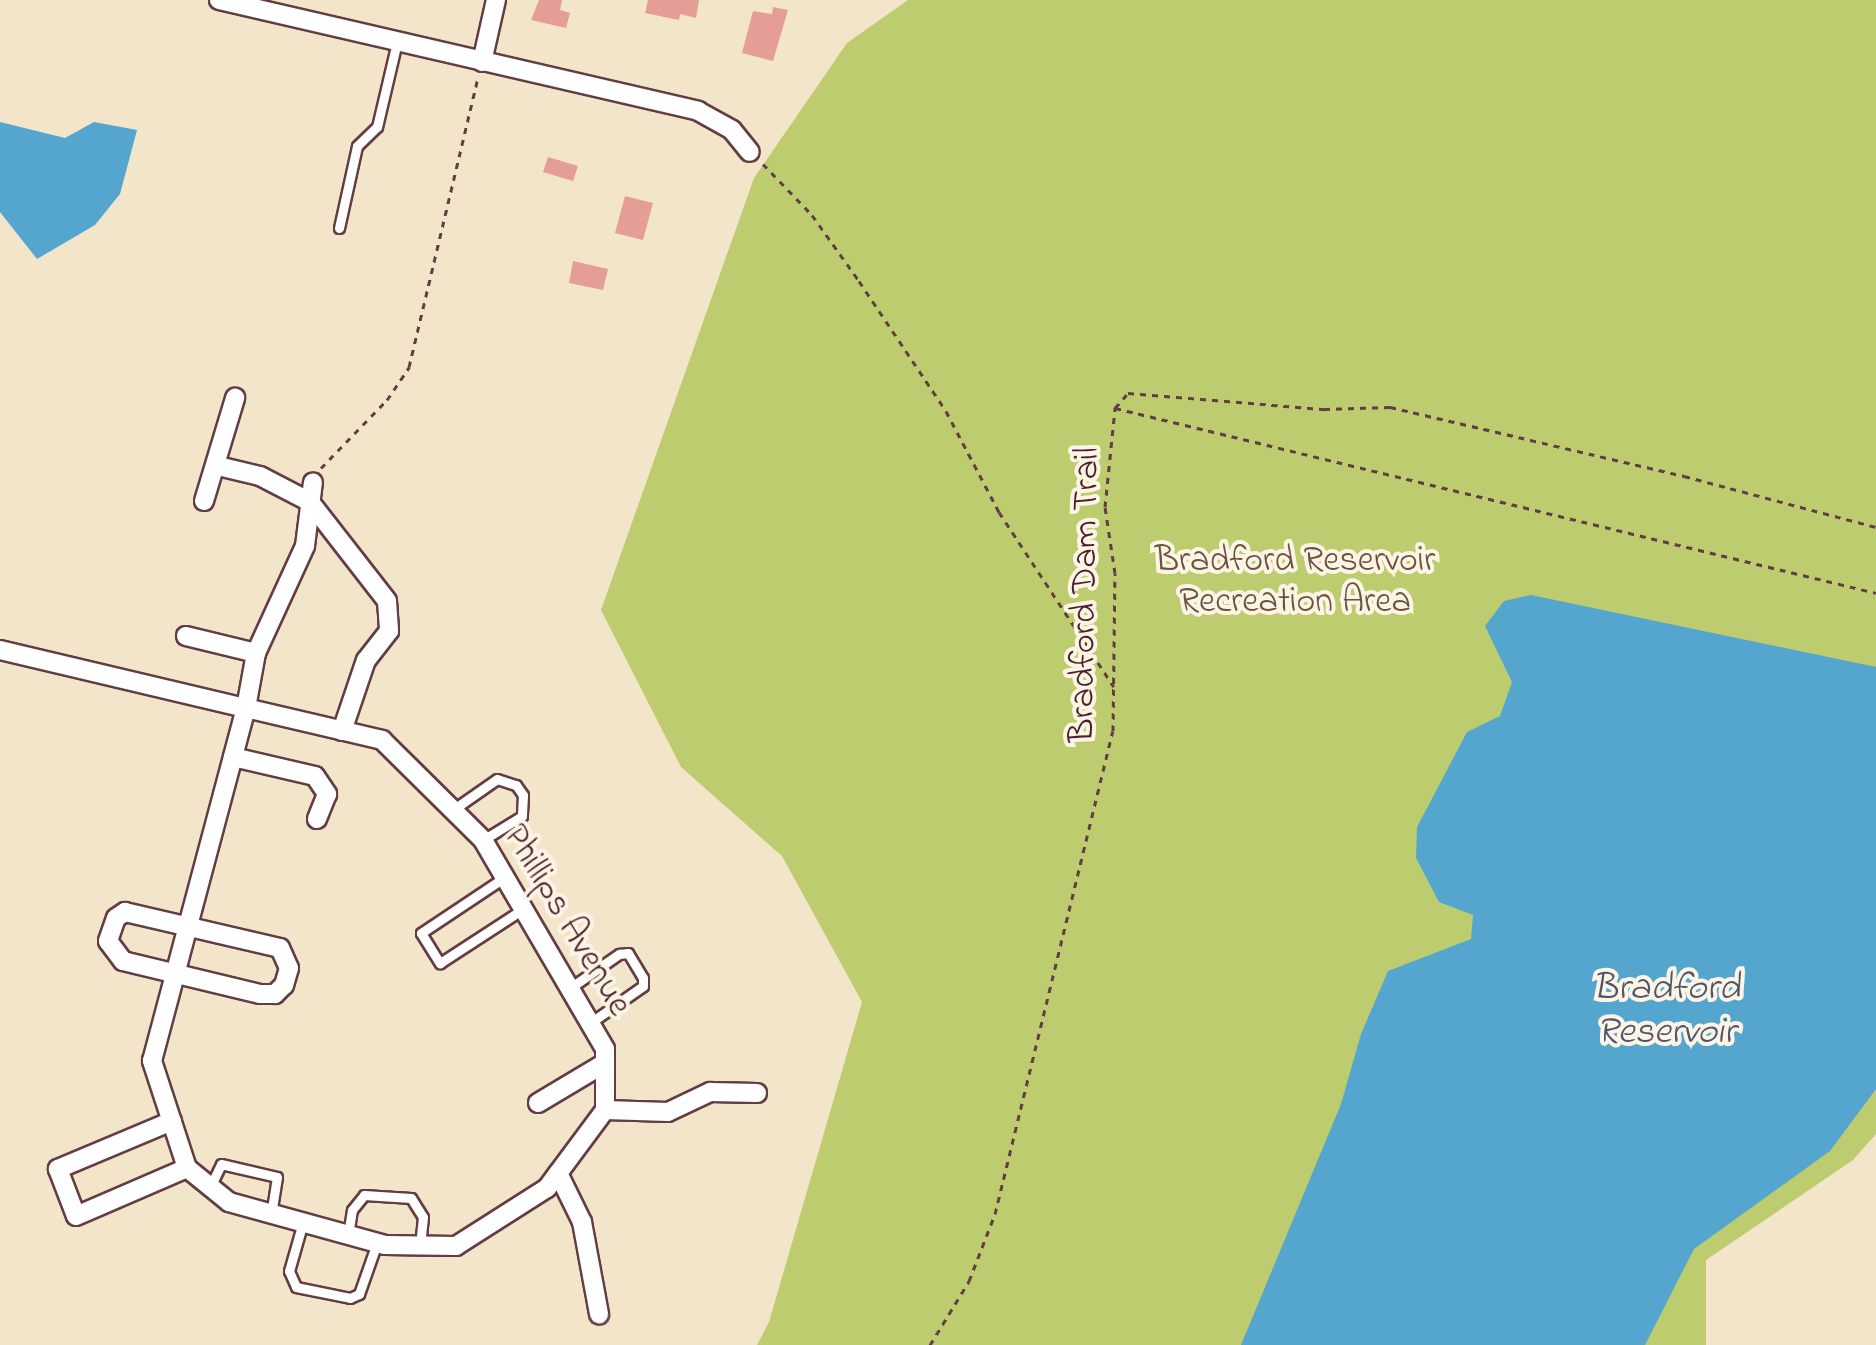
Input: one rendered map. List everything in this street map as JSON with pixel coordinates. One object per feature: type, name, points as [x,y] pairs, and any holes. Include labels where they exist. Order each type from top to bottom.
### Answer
[{"type":"street","points":[[219,0],[698,111],[732,130],[750,152]]},
{"type":"street","points":[[482,62],[496,0]]},
{"type":"street","points":[[204,501],[218,466],[235,398]]},
{"type":"street","points":[[218,466],[260,476],[310,502],[387,601],[389,631],[366,660],[342,731]]},
{"type":"street","points":[[313,482],[305,546],[256,653],[246,708],[152,1061],[187,1168],[229,1202],[377,1243],[456,1246],[547,1188],[605,1110],[668,1112],[710,1092],[757,1093]]},
{"type":"street","points":[[186,636],[256,653]]},
{"type":"street","name":"Phillips Avenue","points":[[0,650],[382,740],[483,840],[605,1049],[605,1110]]},
{"type":"street","points":[[233,757],[315,776],[324,782],[327,794],[317,819]]},
{"type":"street","points":[[125,912],[188,925],[280,948],[289,968],[275,994],[175,973],[123,961],[112,952],[110,928],[125,912]]},
{"type":"street","points":[[538,1103],[605,1063]]},
{"type":"street","points":[[172,1121],[58,1169],[76,1216],[187,1168]]},
{"type":"street","points":[[558,1173],[582,1222],[599,1314]]},
{"type":"lane","points":[[339,228],[357,146],[377,127],[397,42]]},
{"type":"lane","points":[[454,809],[497,779],[516,785],[523,795],[522,816],[483,840]]},
{"type":"lane","points":[[505,877],[421,933],[440,963],[523,909]]},
{"type":"lane","points":[[570,988],[619,954],[628,953],[643,978],[643,986],[590,1023]]},
{"type":"lane","points":[[210,1187],[221,1164],[277,1177],[271,1213]]},
{"type":"lane","points":[[348,1235],[352,1210],[364,1195],[411,1198],[423,1217],[420,1246]]},
{"type":"lane","points":[[303,1222],[289,1271],[296,1287],[350,1298],[359,1294],[377,1243]]},
{"type":"path","points":[[313,482],[387,400],[409,367],[482,62]]},
{"type":"path","points":[[750,152],[812,215],[859,281],[946,411],[999,512],[1114,687]]},
{"type":"path","name":"Bradford Dam Trail","points":[[930,1345],[969,1281],[995,1214],[1113,731],[1115,573],[1105,507],[1115,408],[1128,393],[1324,409],[1390,407],[1684,476],[1876,527]]},
{"type":"path","points":[[1115,408],[1876,593]]},
{"type":"green space","name":"Bradford Reservoir Recreation Area","points":[[908,0],[1876,0],[1876,1134],[1853,1160],[1706,1260],[1706,1345],[757,1345],[769,1322],[862,1002],[782,856],[681,767],[601,610],[754,178],[847,43]]},
{"type":"water","points":[[0,122],[65,138],[94,122],[137,130],[120,194],[95,225],[37,259],[0,212]]},
{"type":"water","name":"Bradford Reservoir","points":[[1531,595],[1876,667],[1876,1089],[1830,1151],[1694,1249],[1645,1345],[1241,1345],[1341,1104],[1361,1034],[1388,971],[1471,939],[1473,915],[1439,902],[1416,858],[1417,827],[1467,732],[1500,716],[1512,682],[1485,626],[1504,601]]},
{"type":"building","points":[[539,0],[562,0],[560,10],[570,13],[566,28],[531,20]]},
{"type":"building","points":[[648,0],[699,0],[696,18],[680,14],[679,20],[645,13]]},
{"type":"building","points":[[773,7],[788,10],[773,61],[742,53],[753,11],[772,14]]},
{"type":"building","points":[[548,157],[578,166],[573,181],[543,172]]},
{"type":"building","points":[[625,196],[653,203],[643,240],[615,233]]},
{"type":"building","points":[[573,261],[608,269],[603,290],[569,283]]}]
